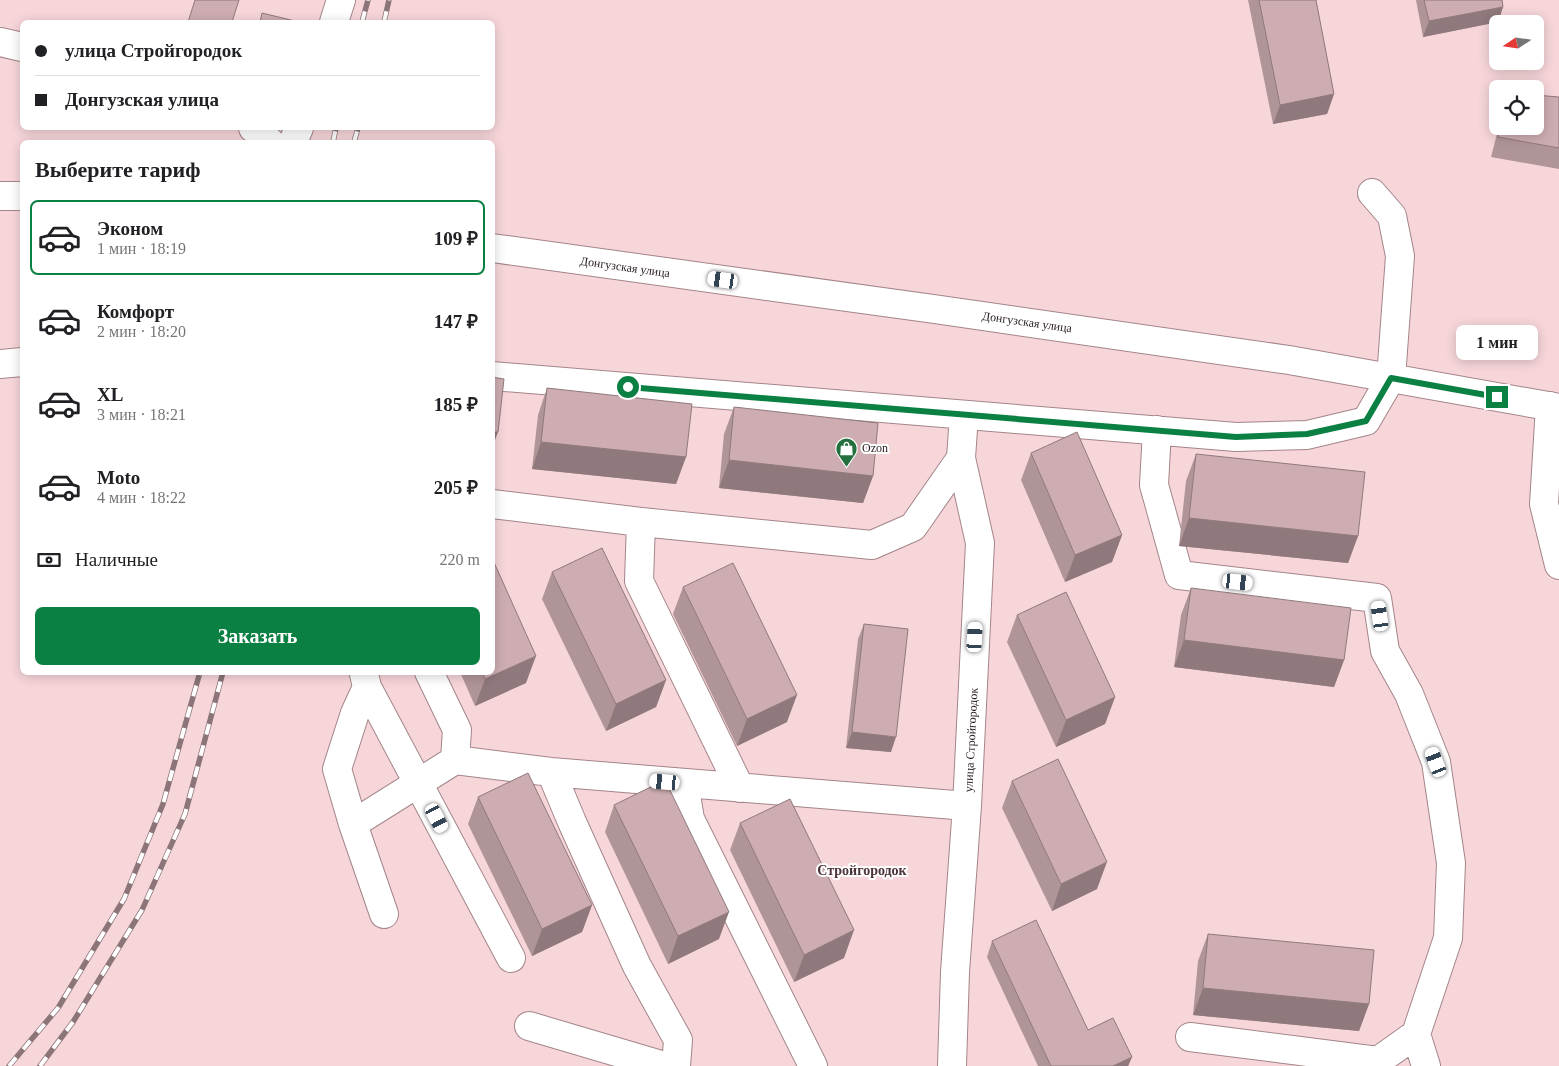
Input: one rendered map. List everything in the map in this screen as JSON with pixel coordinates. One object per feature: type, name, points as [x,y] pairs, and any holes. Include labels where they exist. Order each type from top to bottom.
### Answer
[{"type":"main road","points":[[335,20],[342,0]]},
{"type":"main road","points":[[0,42],[20,47]]},
{"type":"main road","points":[[255,130],[268,140]]},
{"type":"main road","points":[[495,376],[1236,437],[1307,434],[1366,421],[1391,378],[1400,256],[1392,216],[1372,193]]},
{"type":"main road","points":[[0,196],[20,196]]},
{"type":"main road","name":"Донгузская улица","points":[[495,248],[1280,359],[1555,407]]},
{"type":"main road","points":[[0,364],[20,362]]},
{"type":"main road","points":[[1555,407],[1544,504],[1559,565]]},
{"type":"main road","name":"улица Стройгородок","points":[[952,1066],[955,972],[968,806],[980,543],[961,458],[964,415]]},
{"type":"main road","points":[[1157,430],[1154,485],[1179,575],[1377,598],[1385,651],[1409,694],[1436,762],[1451,863],[1448,938],[1416,1034],[1378,1063],[1190,1037]]},
{"type":"main road","points":[[495,504],[641,522],[872,545],[913,526],[961,458]]},
{"type":"main road","points":[[641,522],[639,581],[740,788]]},
{"type":"main road","points":[[430,675],[457,730],[456,760]]},
{"type":"main road","points":[[366,680],[418,783],[511,958]]},
{"type":"main road","points":[[366,680],[337,769],[353,824],[384,914]]},
{"type":"main road","points":[[353,824],[456,760],[551,772],[968,806]]},
{"type":"main road","points":[[551,772],[638,966],[678,1040],[676,1066]]},
{"type":"main road","points":[[684,783],[690,819],[813,1066]]},
{"type":"main road","points":[[529,1026],[664,1066]]},
{"type":"main road","points":[[1416,1034],[1426,1066]]},
{"type":"building","points":[[195,0],[239,0],[233,20],[189,20]]},
{"type":"building","points":[[1259,0],[1316,0],[1334,94],[1280,105]]},
{"type":"building","points":[[1424,0],[1502,0],[1503,7],[1429,21]]},
{"type":"building","points":[[262,13],[291,20],[260,20]]},
{"type":"building","points":[[1544,96],[1559,97],[1559,148],[1498,137],[1499,135],[1544,135]]},
{"type":"building","points":[[495,378],[504,379],[498,432],[495,432]]},
{"type":"building","points":[[547,388],[692,404],[686,457],[541,442]]},
{"type":"building","points":[[734,407],[878,423],[873,476],[729,460]]},
{"type":"building","points":[[1077,432],[1122,535],[1075,555],[1031,453]]},
{"type":"building","points":[[1196,454],[1365,472],[1358,536],[1189,518]]},
{"type":"building","points":[[602,548],[666,680],[616,704],[552,572]]},
{"type":"building","points":[[733,563],[797,695],[747,719],[683,587]]},
{"type":"building","points":[[495,565],[536,656],[495,674]]},
{"type":"building","points":[[1191,588],[1351,608],[1344,660],[1184,640]]},
{"type":"building","points":[[1066,592],[1115,697],[1066,720],[1017,615]]},
{"type":"building","points":[[864,624],[908,629],[896,737],[852,732]]},
{"type":"building","points":[[483,675],[494,675],[485,679]]},
{"type":"building","points":[[1058,759],[1107,862],[1061,884],[1012,781]]},
{"type":"building","points":[[528,773],[592,905],[542,929],[478,797]]},
{"type":"building","points":[[665,780],[729,912],[678,936],[614,805]]},
{"type":"building","points":[[790,799],[854,930],[804,955],[740,823]]},
{"type":"building","points":[[1036,920],[1088,1030],[1113,1018],[1132,1057],[1113,1066],[1051,1066],[992,941]]},
{"type":"building","points":[[1208,934],[1374,950],[1369,1004],[1203,988]]},
{"type":"railway","points":[[363,20],[368,0]]},
{"type":"railway","points":[[384,20],[389,0]]},
{"type":"railway","points":[[333,140],[336,130]]},
{"type":"railway","points":[[355,140],[357,130]]},
{"type":"railway","points":[[9,1066],[58,1008],[124,899],[163,804],[199,675]]},
{"type":"railway","points":[[40,1066],[73,1022],[142,910],[185,814],[222,675]]},
{"type":"place","name":"Ozon","points":[[846,467]]},
{"type":"district","name":"Стройгородок","points":[[862,870]]},
{"type":"route","points":[[628,387],[1236,437],[1307,434],[1366,421],[1391,378],[1497,397]]}]
